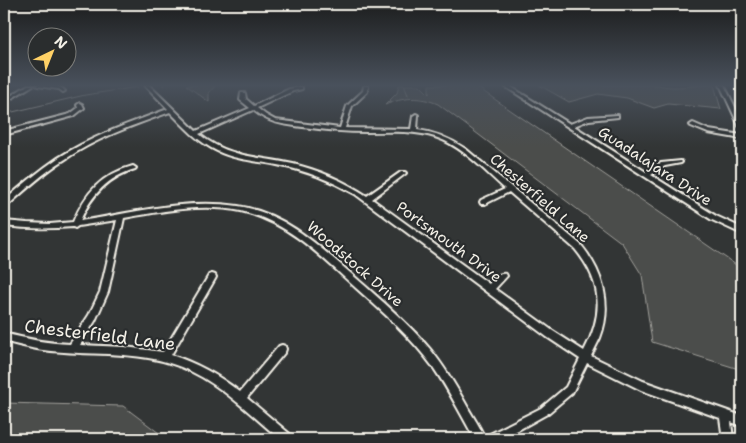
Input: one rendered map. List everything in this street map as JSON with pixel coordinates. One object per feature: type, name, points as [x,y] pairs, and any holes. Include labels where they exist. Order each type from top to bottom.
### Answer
[{"type":"street","points":[[4,133],[72,115],[81,108],[80,106]]},
{"type":"street","name":"Portsmouth Drive","points":[[169,106],[209,145],[224,152],[312,172],[340,183],[367,199],[586,358],[641,385],[742,422]]},
{"type":"street","points":[[196,132],[258,106]]},
{"type":"street","points":[[342,130],[350,106]]},
{"type":"street","name":"Guadalajara Drive","points":[[538,106],[714,218],[742,231]]},
{"type":"street","points":[[732,106],[742,126]]},
{"type":"street","name":"Chesterfield Lane","points":[[253,108],[266,118],[274,121],[342,130],[414,130],[436,134],[453,142],[578,247],[596,275],[602,293],[603,310],[596,337],[573,384],[559,400],[544,411],[492,439]]},
{"type":"street","points":[[4,205],[38,175],[76,149],[172,109]]},
{"type":"street","points":[[414,130],[416,116]]},
{"type":"street","points":[[570,126],[588,119],[616,116]]},
{"type":"street","points":[[693,125],[708,131],[742,137]]},
{"type":"street","points":[[646,175],[663,164],[678,162]]},
{"type":"street","points":[[75,225],[82,206],[93,192],[119,172],[133,168]]},
{"type":"street","points":[[367,199],[403,173]]},
{"type":"street","points":[[483,202],[510,189]]},
{"type":"street","name":"Woodstock Drive","points":[[4,222],[40,227],[75,225],[174,208],[211,206],[251,211],[292,228],[309,240],[413,336],[445,378],[480,439]]},
{"type":"street","points":[[74,348],[92,318],[104,292],[121,217]]},
{"type":"street","points":[[489,289],[503,276]]},
{"type":"street","points":[[165,357],[212,277]]},
{"type":"street","name":"Chesterfield Lane","points":[[4,337],[28,344],[165,357],[204,373],[240,399],[287,439]]},
{"type":"street","points":[[240,399],[282,350]]},
{"type":"street","points":[[725,415],[728,439]]},
{"type":"shaded area","points":[[440,106],[504,106],[742,269],[742,370],[652,342],[642,275],[622,243]]},
{"type":"shaded area","points":[[648,106],[662,106],[654,108]]},
{"type":"shaded area","points":[[686,106],[720,106],[721,109]]},
{"type":"shaded area","points":[[4,403],[123,406],[167,439],[4,439]]},
{"type":"waterway","points":[[4,114],[39,106]]}]
